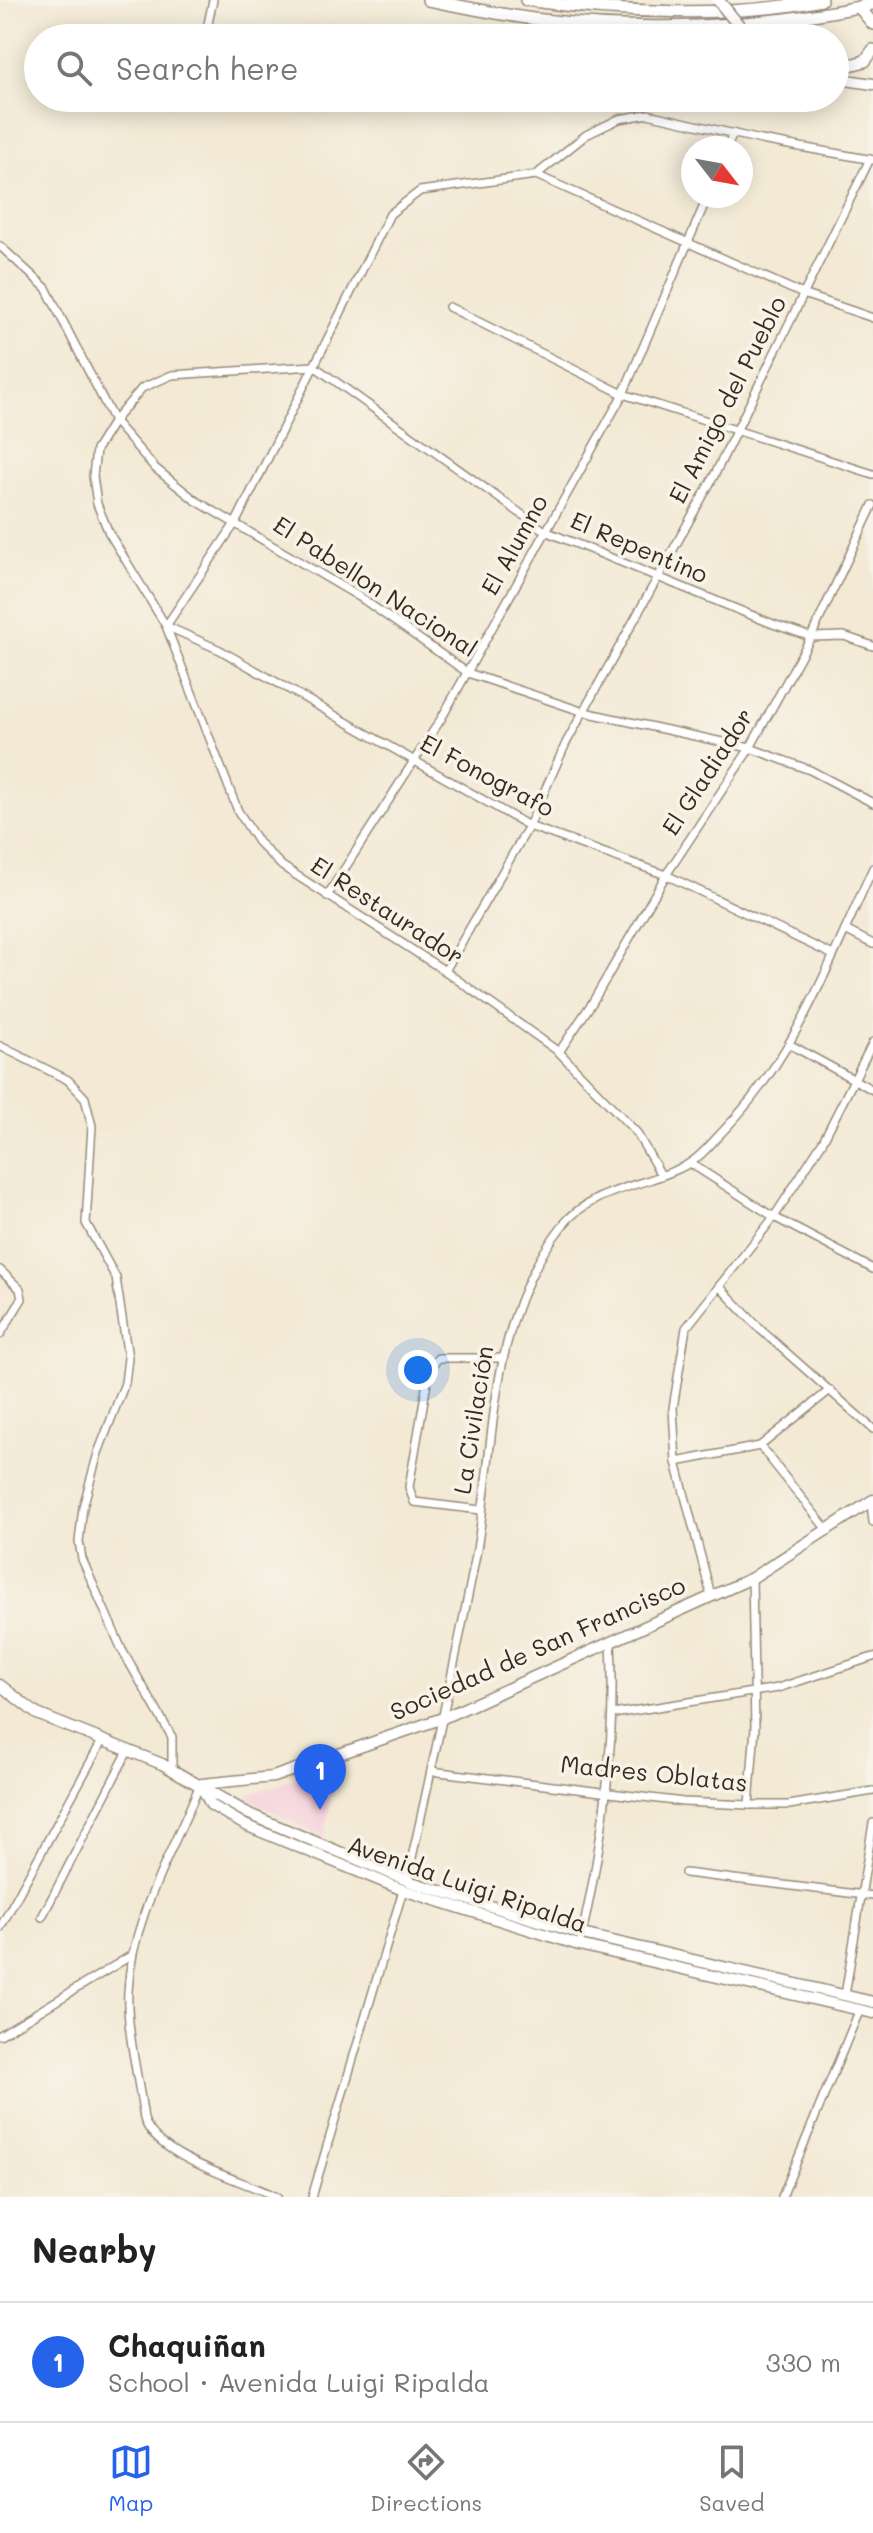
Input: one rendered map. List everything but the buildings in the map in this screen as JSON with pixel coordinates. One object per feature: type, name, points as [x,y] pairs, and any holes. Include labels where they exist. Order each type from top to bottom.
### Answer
[{"type":"main road","points":[[428,0],[544,20],[669,24],[750,22],[873,4]]},
{"type":"main road","points":[[526,0],[607,10],[748,8],[812,1]]},
{"type":"main road","points":[[718,0],[738,24]]},
{"type":"main road","points":[[859,7],[873,24]]},
{"type":"main road","points":[[849,70],[865,61],[873,50]]},
{"type":"street","points":[[208,24],[213,0]]},
{"type":"street","points":[[544,20],[562,24]]},
{"type":"street","points":[[849,79],[873,84]]},
{"type":"street","points":[[166,626],[236,522],[390,214],[420,191],[536,175],[586,135],[619,119],[648,114],[871,160]]},
{"type":"street","name":"El Amigo del Pueblo","points":[[584,712],[659,579],[871,160]]},
{"type":"street","points":[[536,175],[803,294],[873,318]]},
{"type":"street","name":"El Alumno","points":[[327,896],[468,673],[623,394],[703,208]]},
{"type":"street","name":"El Pabellon Nacional","points":[[0,246],[46,288],[114,421],[171,483],[361,598],[468,673],[584,712],[750,748],[810,770],[873,803]]},
{"type":"street","points":[[449,307],[623,394],[873,474]]},
{"type":"street","name":"El Repentino","points":[[314,366],[545,531],[811,637],[844,636],[873,646]]},
{"type":"street","name":"El Restaurador","points":[[314,366],[172,375],[142,388],[114,421],[96,450],[93,476],[97,504],[109,533],[166,626],[238,811],[258,842],[282,866],[445,971],[559,1052],[636,1132],[661,1175]]},
{"type":"street","name":"El Gladiador","points":[[559,1052],[592,1003],[666,875],[750,748],[811,637],[873,505]]},
{"type":"street","name":"El Fonografo","points":[[166,626],[220,650],[529,826],[666,875],[833,955]]},
{"type":"street","points":[[445,971],[529,826],[584,712]]},
{"type":"street","name":"La Civilación","points":[[312,2197],[405,1885],[443,1718],[476,1551],[502,1358],[525,1289],[563,1225],[580,1210],[615,1190],[690,1163],[754,1099],[789,1044],[873,868]]},
{"type":"street","points":[[845,930],[873,944]]},
{"type":"street","points":[[711,1595],[676,1462],[673,1408],[686,1328],[774,1217],[823,1141],[873,1042]]},
{"type":"street","points":[[789,1044],[873,1090]]},
{"type":"street","points":[[0,1046],[68,1080],[85,1098],[92,1126],[86,1223],[116,1278],[128,1358],[125,1383],[98,1453],[83,1507],[79,1542],[82,1559],[122,1650],[172,1737],[172,1769]]},
{"type":"street","points":[[690,1163],[774,1217],[873,1269]]},
{"type":"street","points":[[0,1270],[20,1289],[22,1299],[0,1335]]},
{"type":"street","points":[[719,1286],[761,1330],[873,1429]]},
{"type":"street","points":[[481,1510],[414,1502],[409,1487],[429,1371],[438,1358],[502,1358]]},
{"type":"street","points":[[676,1462],[760,1446],[830,1390]]},
{"type":"street","points":[[760,1446],[828,1531]]},
{"type":"street","points":[[872,1501],[873,1522]]},
{"type":"street","name":"Sociedad de San Francisco","points":[[200,1784],[273,1777],[443,1718],[752,1578],[872,1501]]},
{"type":"street","points":[[749,1805],[755,1728],[752,1578]]},
{"type":"street","points":[[580,1940],[606,1790],[613,1714],[611,1643]]},
{"type":"street","points":[[613,1714],[798,1683],[873,1657]]},
{"type":"street","name":"Avenida Luigi Ripalda","points":[[0,1685],[37,1714],[172,1769],[249,1814],[405,1885],[580,1940],[865,2004]]},
{"type":"street","points":[[0,1928],[102,1741]]},
{"type":"street","points":[[42,1917],[128,1751]]},
{"type":"street","name":"Madres Oblatas","points":[[431,1771],[606,1790],[683,1802],[749,1805],[789,1805],[873,1791]]},
{"type":"street","points":[[200,1784],[162,1867],[132,1955],[127,1994],[148,2131],[170,2152],[277,2197]]},
{"type":"street","points":[[845,1995],[873,1823]]},
{"type":"street","points":[[685,1873],[873,1896]]},
{"type":"street","name":"Avenida Luigi Ripalda","points":[[580,1940],[845,1995],[865,2004],[873,2013]]},
{"type":"street","points":[[0,2035],[132,1955]]},
{"type":"street","points":[[782,2197],[865,2004]]},
{"type":"shaded area","points":[[337,1765],[324,1839],[249,1799],[247,1795]]},
{"type":"place","name":"Chaquiñan","points":[[320,1810]]}]
